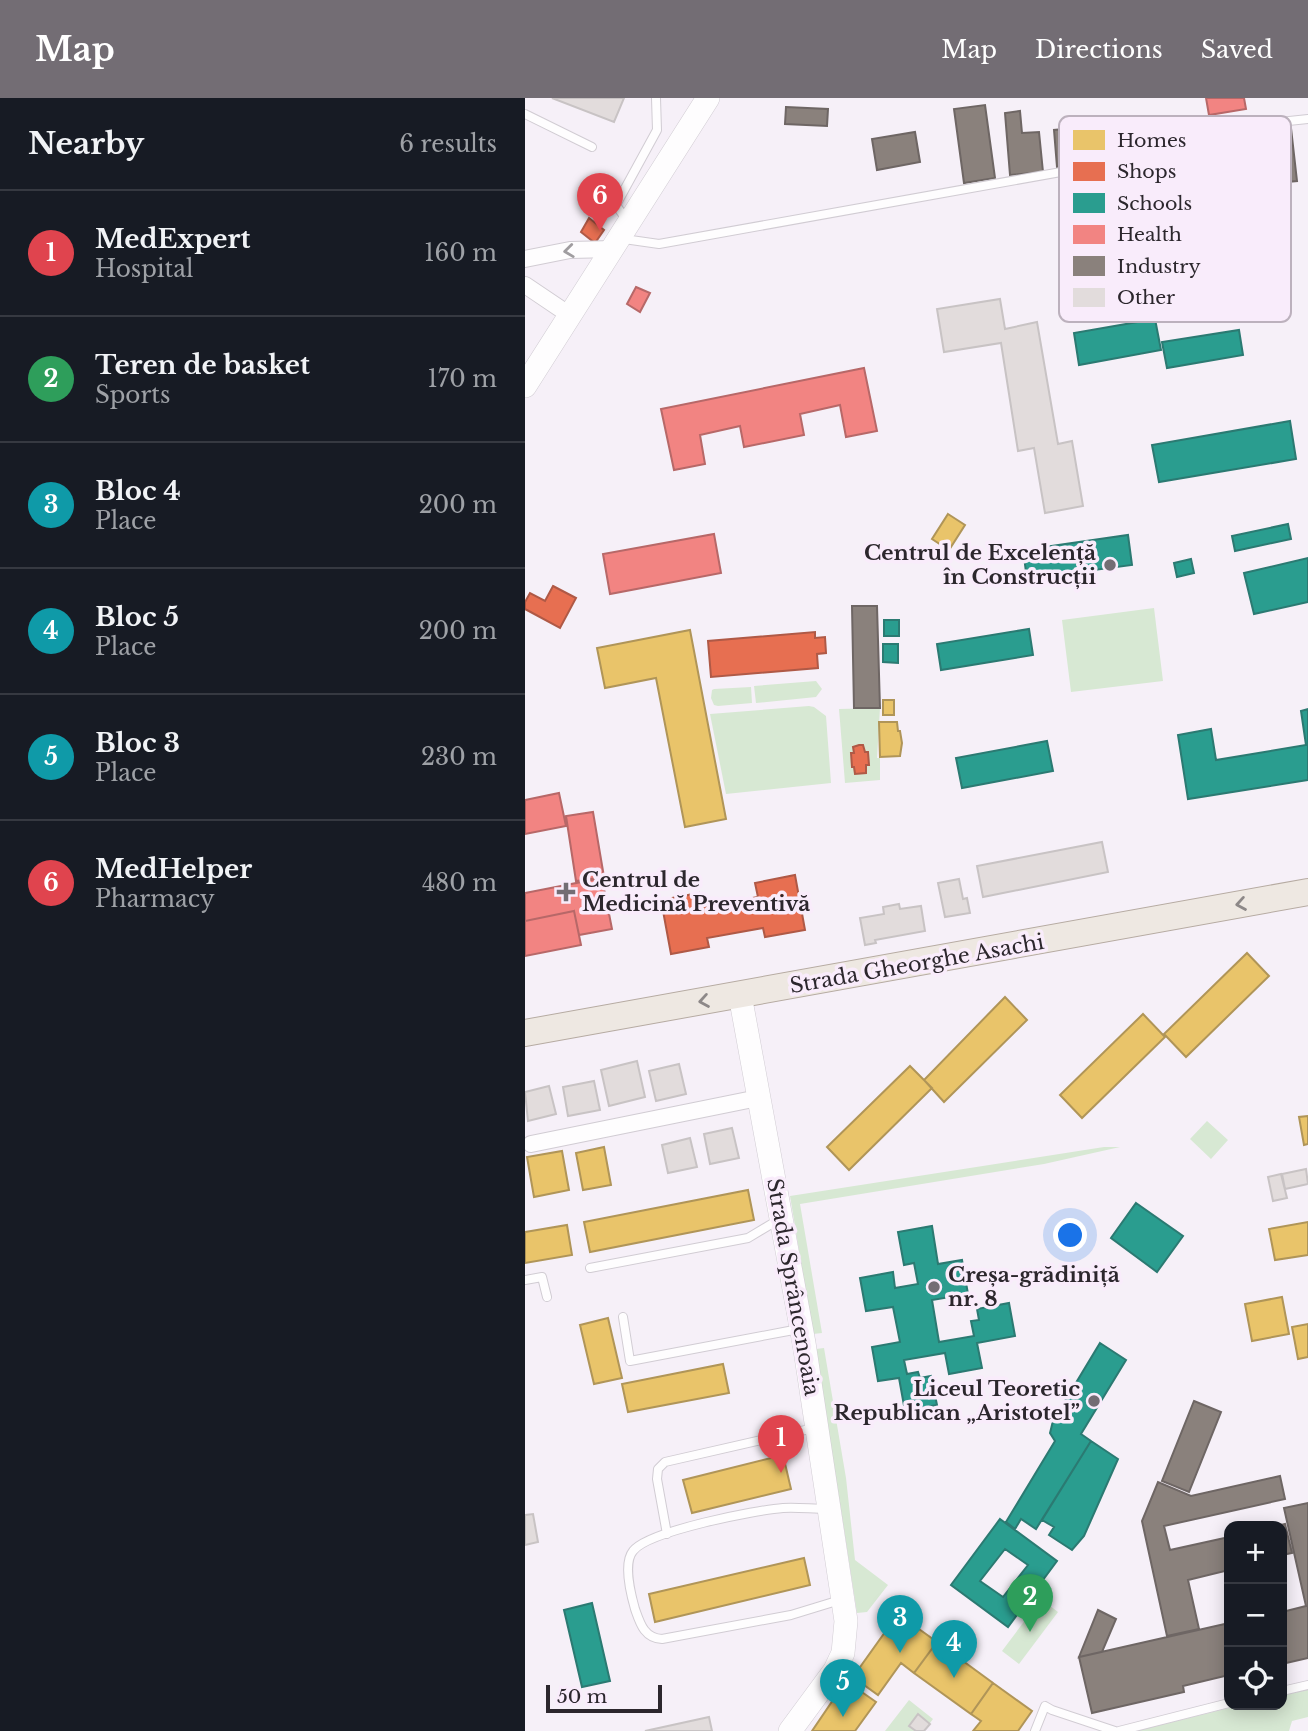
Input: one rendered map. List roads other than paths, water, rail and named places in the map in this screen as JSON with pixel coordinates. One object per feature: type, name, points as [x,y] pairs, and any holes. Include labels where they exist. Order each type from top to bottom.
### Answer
[{"type":"main road","name":"Strada Gheorghe Asachi","points":[[525,1033],[1308,892]]},
{"type":"street","points":[[525,387],[708,98]]},
{"type":"street","points":[[525,259],[621,237]]},
{"type":"street","points":[[525,285],[571,316]]},
{"type":"street","name":"Strada Sprâncenoaia","points":[[740,995],[801,1328],[843,1599],[846,1639],[835,1670],[790,1731]]},
{"type":"street","points":[[531,1144],[758,1098]]},
{"type":"lane","points":[[656,98],[657,130],[617,205],[621,237],[659,244],[1059,172]]},
{"type":"lane","points":[[525,114],[592,147]]},
{"type":"lane","points":[[590,1268],[748,1238],[781,1218]]},
{"type":"lane","points":[[525,1280],[542,1277],[547,1297]]},
{"type":"lane","points":[[622,1317],[630,1361],[801,1328]]},
{"type":"lane","points":[[667,1534],[657,1479],[658,1469],[665,1462],[817,1427]]},
{"type":"lane","points":[[829,1510],[780,1508],[645,1541],[634,1550],[629,1566],[634,1604],[641,1626],[655,1639],[779,1617],[816,1609],[843,1599]]},
{"type":"lane","points":[[1287,1690],[1308,1685]]},
{"type":"lane","points":[[1035,1731],[1045,1706],[1117,1731],[1224,1704]]},
{"type":"place","name":"MedHelper","points":[[600,231]]},
{"type":"place","name":"Centrul de Excelență în Construcții","points":[[1110,565]]},
{"type":"place","name":"Centrul de Medicină Preventivă","points":[[566,892]]},
{"type":"place","name":"Creșa-grădiniță nr. 8","points":[[934,1287]]},
{"type":"place","name":"Liceul Teoretic Republican „Aristotel”","points":[[1094,1401]]},
{"type":"place","name":"MedExpert","points":[[781,1473]]},
{"type":"place","name":"Teren de basket","points":[[1030,1632]]},
{"type":"place","name":"Bloc 4","points":[[900,1653]]},
{"type":"place","name":"Bloc 5","points":[[954,1678]]},
{"type":"place","name":"Bloc 3","points":[[843,1717]]}]
